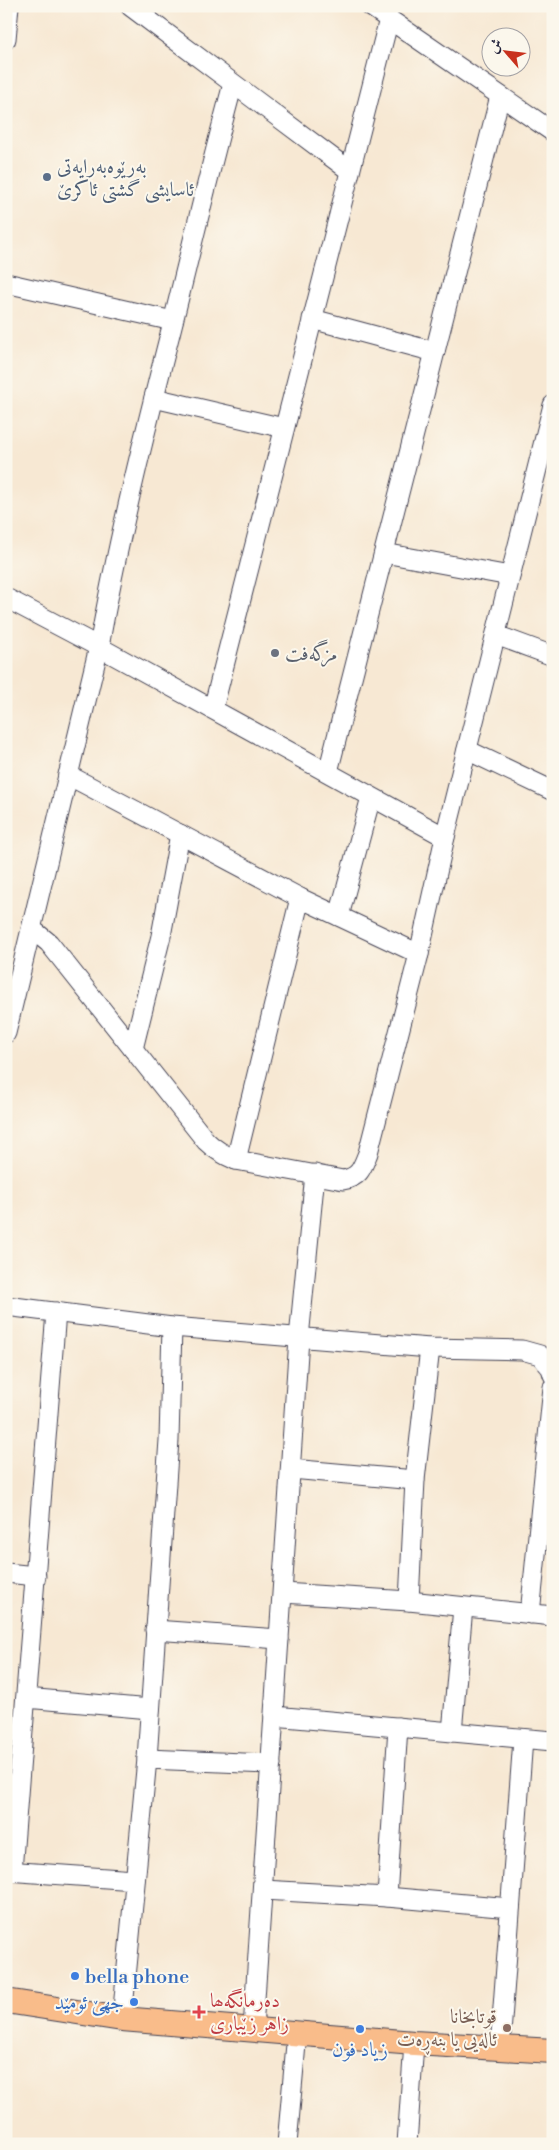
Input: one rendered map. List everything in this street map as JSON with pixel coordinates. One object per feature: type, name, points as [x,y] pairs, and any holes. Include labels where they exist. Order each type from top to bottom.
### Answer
[{"type":"main road","points":[[6,2001],[122,2019],[414,2043],[553,2051]]},
{"type":"street","points":[[6,39],[9,6]]},
{"type":"street","points":[[130,6],[350,171]]},
{"type":"street","points":[[370,6],[553,132]]},
{"type":"street","points":[[212,709],[388,19]]},
{"type":"street","points":[[6,1033],[99,647],[109,590],[154,398],[205,187],[233,84]]},
{"type":"street","points":[[328,772],[500,96]]},
{"type":"street","points":[[6,283],[173,321]]},
{"type":"street","points":[[312,319],[435,352]]},
{"type":"street","points":[[154,398],[284,428]]},
{"type":"street","points":[[32,930],[49,943],[206,1141],[224,1155],[236,1160],[343,1180],[354,1178],[361,1171],[368,1153],[419,954],[445,838],[553,405]]},
{"type":"street","points":[[384,553],[510,576]]},
{"type":"street","points":[[6,598],[328,772],[445,838]]},
{"type":"street","points":[[496,635],[553,656]]},
{"type":"street","points":[[467,750],[553,791]]},
{"type":"street","points":[[68,775],[300,898],[419,954]]},
{"type":"street","points":[[339,916],[371,796]]},
{"type":"street","points":[[134,1049],[161,936],[180,834]]},
{"type":"street","points":[[236,1160],[300,898]]},
{"type":"street","points":[[253,2029],[299,1338],[314,1174]]},
{"type":"street","points":[[6,1306],[172,1328],[430,1348],[522,1350],[546,1356],[553,1375]]},
{"type":"street","points":[[56,1312],[26,1698],[9,1871],[135,1880]]},
{"type":"street","points":[[122,2019],[147,1759],[154,1630],[169,1440],[172,1328]]},
{"type":"street","points":[[409,1601],[415,1480],[430,1348]]},
{"type":"street","points":[[530,1614],[547,1495],[553,1387]]},
{"type":"street","points":[[291,1469],[415,1480]]},
{"type":"street","points":[[6,1573],[36,1576]]},
{"type":"street","points":[[282,1593],[409,1601],[553,1616]]},
{"type":"street","points":[[452,1732],[463,1607]]},
{"type":"street","points":[[154,1630],[280,1639]]},
{"type":"street","points":[[26,1698],[150,1709]]},
{"type":"street","points":[[274,1716],[553,1741]]},
{"type":"street","points":[[386,1897],[398,1727]]},
{"type":"street","points":[[500,2047],[523,1739]]},
{"type":"street","points":[[147,1759],[271,1764]]},
{"type":"street","points":[[263,1890],[386,1897],[510,1908]]},
{"type":"street","points":[[286,2144],[297,2033]]},
{"type":"street","points":[[407,2144],[414,2043]]},
{"type":"place","name":"بەرێوەبەرایەتی ئاسایشی گشتی ئاکرێ","points":[[47,177]]},
{"type":"place","name":"مزگەفت","points":[[275,653]]},
{"type":"place","name":"bella phone","points":[[75,1976]]},
{"type":"place","name":"جھێ ئومێد","points":[[134,2002]]},
{"type":"place","name":"دەرمانگەھا زاهر زێباری","points":[[199,2012]]},
{"type":"place","name":"قوتابخانا ئالەیی یا بنەڕەت","points":[[507,2028]]},
{"type":"place","name":"زياد فون","points":[[360,2029]]}]
